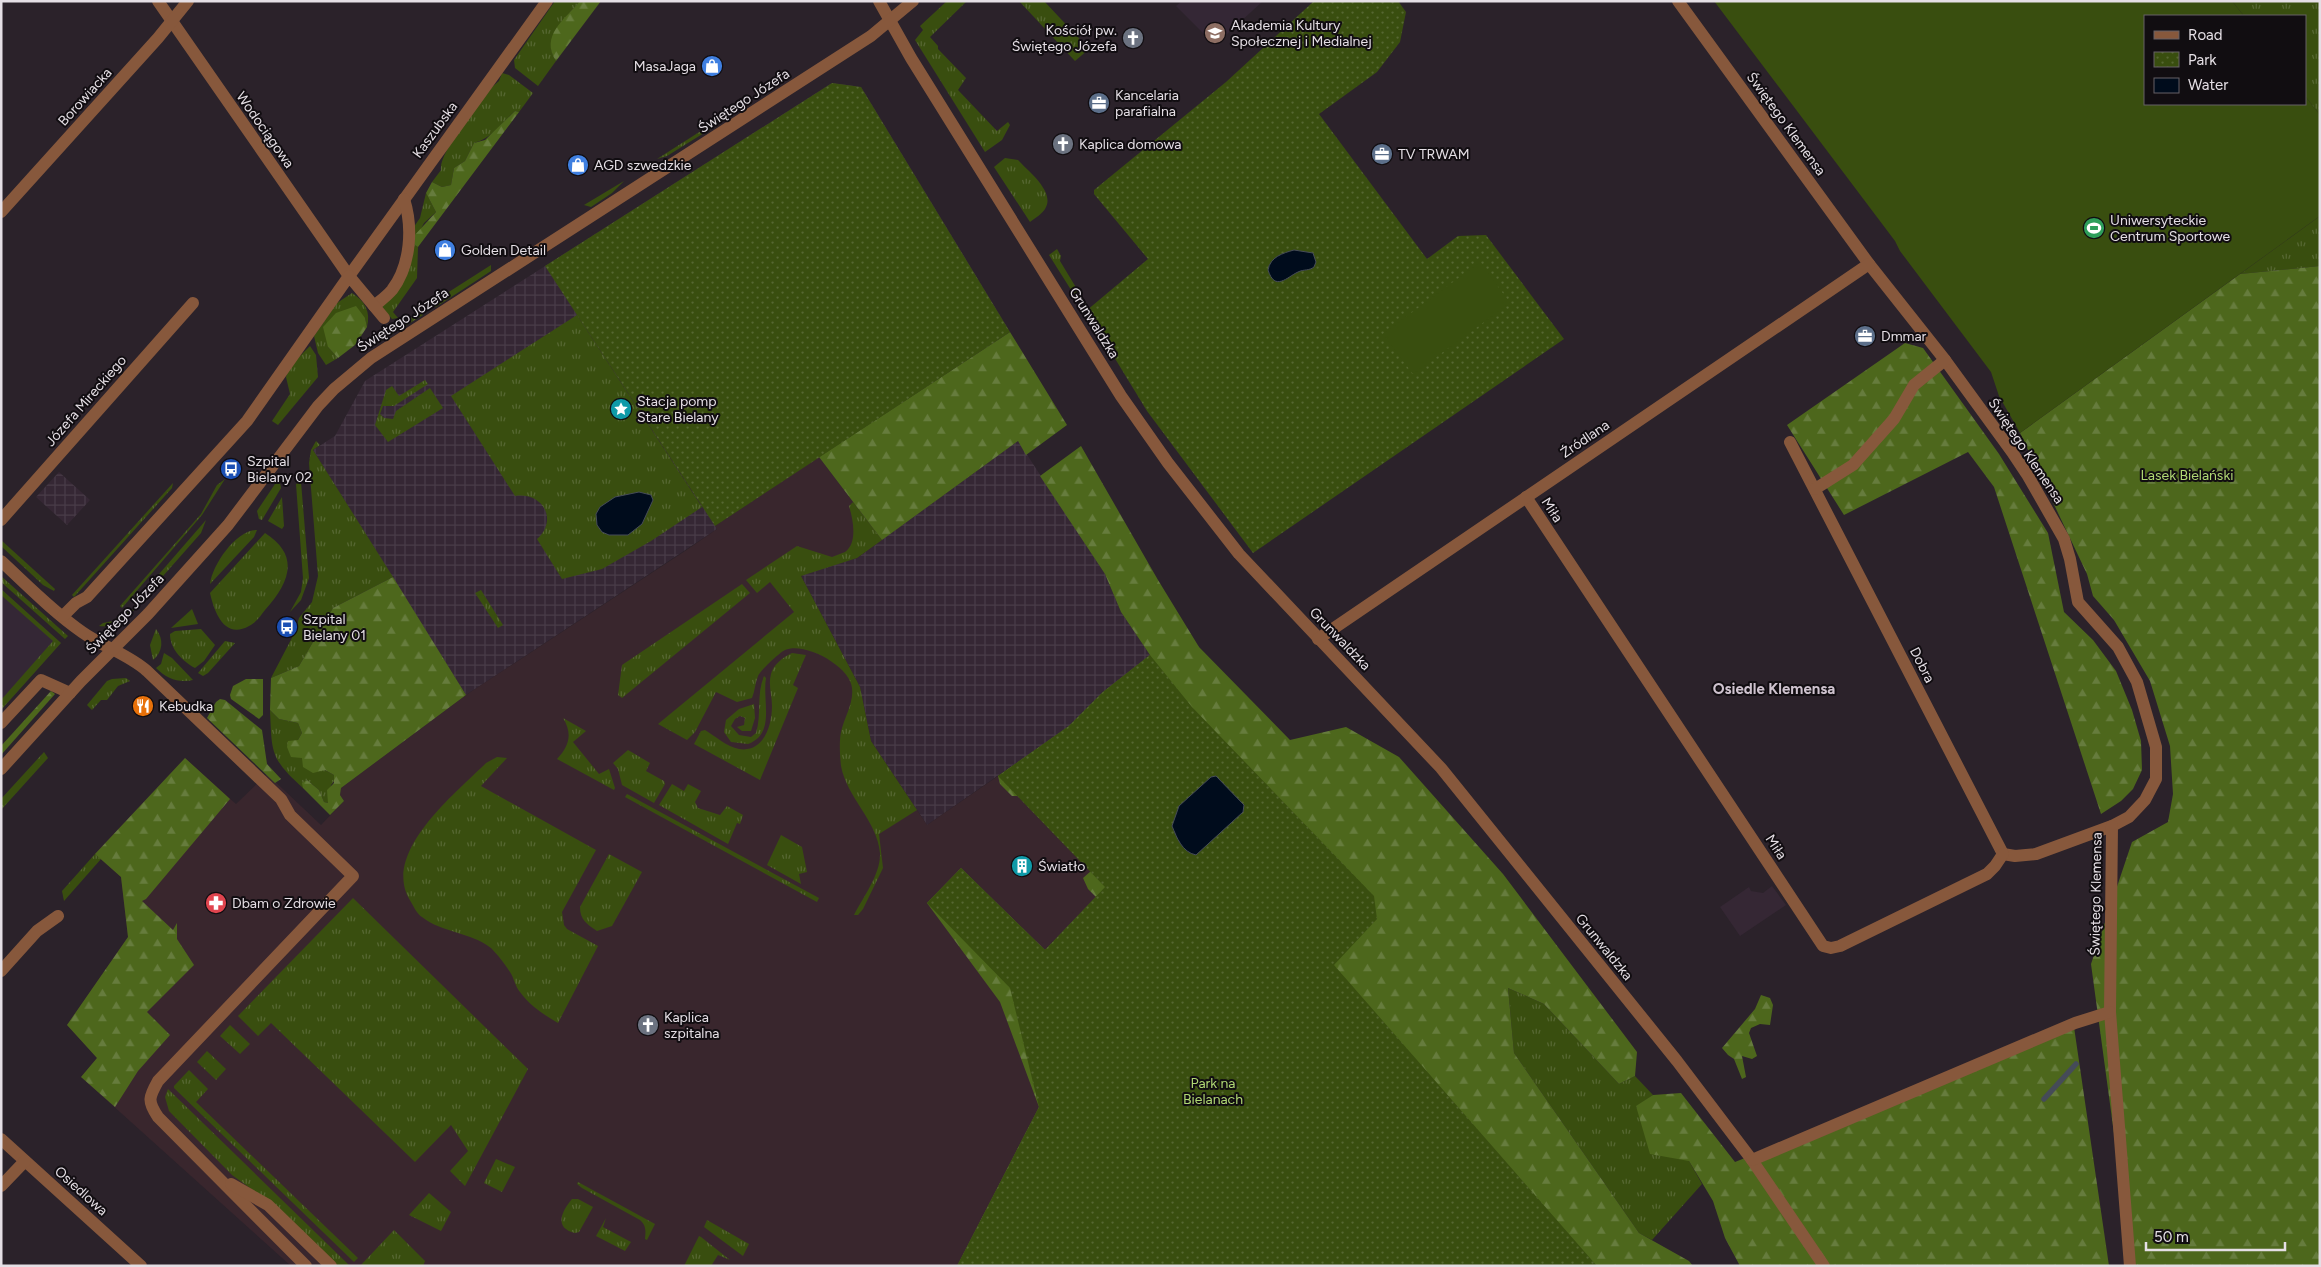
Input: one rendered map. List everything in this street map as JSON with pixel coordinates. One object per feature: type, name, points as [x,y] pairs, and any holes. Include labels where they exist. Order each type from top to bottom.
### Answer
[{"type":"street","name":"Wodociągowa","points":[[158,1],[188,47],[349,276],[384,318]]},
{"type":"street","name":"Borowiacka","points":[[1,212],[158,38],[188,1]]},
{"type":"street","name":"Kaszubska","points":[[63,616],[76,602],[86,597],[247,421],[546,1]]},
{"type":"street","name":"Grunwaldzka","points":[[879,1],[1122,396],[1168,463],[1239,554],[1441,768],[1677,1062],[1752,1160],[1824,1266]]},
{"type":"street","name":"Świętego Józefa","points":[[1,769],[70,693],[142,621],[228,526],[305,421],[350,374],[371,358],[871,36],[913,1]]},
{"type":"street","name":"Świętego Klemensa","points":[[1678,1],[1870,264],[1945,360],[2028,476],[2068,549],[2078,602],[2118,647],[2137,682],[2156,747],[2156,779],[2149,795],[2136,811],[2112,826],[2110,1012],[2130,1266]]},
{"type":"street","points":[[374,306],[391,291],[405,263],[409,227],[408,211],[404,199]]},
{"type":"street","name":"Źródlana","points":[[1318,639],[1870,264]]},
{"type":"street","name":"Józefa Mireckiego","points":[[1,520],[193,303]]},
{"type":"street","points":[[1815,489],[1853,465],[1894,419],[1914,385],[1945,360]]},
{"type":"street","name":"Dobra","points":[[1790,442],[2002,854]]},
{"type":"street","name":"Miła","points":[[1526,497],[1819,943],[1830,948],[1840,946],[1987,874],[1996,866],[2002,854]]},
{"type":"street","points":[[1,561],[83,633],[112,650],[132,658],[148,671],[281,799],[290,815],[353,876],[158,1080],[150,1094],[150,1106],[158,1117],[306,1266]]},
{"type":"street","points":[[1,723],[41,680],[70,693]]},
{"type":"street","points":[[2002,854],[2017,856],[2036,854],[2112,826]]},
{"type":"street","points":[[1,971],[38,931],[58,916]]},
{"type":"street","points":[[1752,1160],[2075,1022],[2110,1012]]},
{"type":"street","name":"Osiedlowa","points":[[1,1139],[135,1264]]},
{"type":"street","points":[[1,1186],[25,1160]]},
{"type":"street","points":[[220,1178],[268,1206],[331,1266]]},
{"type":"shaded area","name":"Akademia Kultury Społecznej i Medialnej","points":[[1182,1],[1263,1],[1215,45],[1176,6]]},
{"type":"shaded area","name":"Stacja pomp Stare Bielany","points":[[832,83],[861,87],[1010,332],[715,525],[717,529],[466,695],[313,450],[335,436],[365,381]]},
{"type":"shaded area","points":[[1018,441],[1105,574],[1121,612],[1150,655],[1103,692],[1069,726],[927,825],[871,741],[860,687],[801,576],[818,568],[857,558]]},
{"type":"shaded area","points":[[819,457],[882,540],[857,558],[818,568],[801,576],[860,687],[871,741],[927,825],[998,776],[1106,887],[1045,950],[961,868],[1010,988],[1039,1107],[957,1266],[291,1266],[81,1077],[97,1058],[67,1025],[128,937],[121,877],[95,854],[185,758],[236,804],[267,774],[321,825],[344,801],[340,795],[341,788],[466,695],[688,549],[717,529],[715,526]]},
{"type":"shaded area","points":[[59,472],[90,500],[67,525],[36,497]]},
{"type":"shaded area","points":[[1,589],[61,643],[1,710]]},
{"type":"shaded area","points":[[1772,886],[1786,905],[1740,936],[1720,907],[1749,887],[1751,891],[1763,893]]},
{"type":"green space","points":[[555,1],[580,1],[562,22],[553,37],[551,44],[552,53],[556,61],[538,86],[515,68],[514,60]]},
{"type":"green space","points":[[580,1],[601,1],[556,61],[552,52],[552,36],[561,22]]},
{"type":"green space","points":[[947,1],[967,1],[930,37],[938,46],[938,49],[966,78],[958,90],[997,131],[1008,122],[1010,125],[1002,140],[985,152],[915,40],[923,30],[920,26]]},
{"type":"green space","points":[[1019,1],[1044,1],[1089,49],[1075,61]]},
{"type":"green space","points":[[1314,1],[1398,1],[1406,12],[1400,42],[1377,72],[1319,114],[1427,259],[1458,236],[1486,235],[1564,339],[1253,553],[1147,411],[1086,311],[1148,259],[1094,194],[1094,190],[1226,82]]},
{"type":"green space","name":"Uniwersyteckie Centrum Sportowe","points":[[1714,1],[2232,1],[2243,15],[2144,15],[2144,105],[2306,105],[2306,97],[2320,115],[2320,216],[2020,433],[1999,396],[1991,372],[1900,251],[1895,241]]},
{"type":"green space","points":[[2232,1],[2320,1],[2320,115],[2306,97],[2306,15],[2243,15]]},
{"type":"green space","points":[[502,73],[509,75],[533,93],[519,112],[515,111],[492,134],[474,143],[465,161],[454,168],[451,185],[442,187],[432,182],[441,170],[446,152],[453,140],[492,87],[499,81]]},
{"type":"green space","points":[[832,83],[861,87],[1010,332],[715,526],[545,266]]},
{"type":"green space","points":[[515,111],[519,112],[418,247],[413,244],[413,237],[436,212],[426,193],[432,182],[442,187],[451,185],[454,168],[465,161],[474,143],[485,140]]},
{"type":"green space","points":[[715,122],[712,128],[667,156],[657,159]]},
{"type":"green space","points":[[1005,158],[1018,160],[1039,182],[1047,196],[1045,209],[1030,222],[994,167]]},
{"type":"green space","points":[[624,181],[612,193],[591,207],[584,205]]},
{"type":"green space","points":[[426,193],[436,212],[424,223],[413,244],[418,247],[417,278],[393,312],[398,318],[392,319],[383,308],[383,304],[397,287],[411,231],[420,218]]},
{"type":"green space","points":[[2320,216],[2320,266],[2240,274]]},
{"type":"green space","points":[[1057,249],[1061,256],[1060,261],[1089,309],[1085,312],[1049,255]]},
{"type":"green space","points":[[1480,262],[1510,303],[1413,374],[1383,334]]},
{"type":"green space","points":[[491,265],[491,271],[436,307],[430,304]]},
{"type":"green space","name":"Lasek Bielański","points":[[2320,266],[2320,1266],[2132,1266],[2091,964],[2132,842],[2168,822],[2173,794],[2170,746],[2150,681],[2114,620],[2093,596],[2087,574],[2020,433],[2240,274]]},
{"type":"green space","points":[[352,293],[366,307],[368,316],[367,327],[365,318],[328,347],[338,358],[326,365],[318,353],[314,336],[337,303]]},
{"type":"green space","points":[[356,306],[365,318],[367,327],[355,345],[338,358],[328,347],[323,327],[336,313]]},
{"type":"green space","points":[[421,311],[423,315],[371,347],[367,346]]},
{"type":"green space","points":[[577,315],[702,507],[651,541],[602,569],[562,579],[537,539],[547,523],[544,509],[533,498],[515,496],[451,396]]},
{"type":"green space","points":[[1010,332],[1067,425],[1026,455],[1018,441],[882,540],[819,457]]},
{"type":"green space","points":[[1905,343],[1923,348],[1999,454],[2048,533],[2064,612],[2093,640],[2116,671],[2132,710],[2141,741],[2142,770],[2133,789],[2121,801],[2101,814],[1994,487],[1968,452],[1844,515],[1787,425]]},
{"type":"green space","points":[[310,346],[316,355],[318,377],[278,425],[272,421],[290,394],[286,377],[290,366]]},
{"type":"green space","points":[[425,380],[428,384],[394,406],[383,406],[380,414],[384,418],[393,419],[396,411],[430,388],[443,408],[388,442],[375,425],[386,390],[392,386],[399,396]]},
{"type":"green space","points":[[316,441],[320,445],[313,450],[393,577],[333,608],[299,666],[271,678],[295,632],[299,618],[312,602],[318,576],[309,463],[311,450]]},
{"type":"green space","name":"Park na Bielanach","points":[[1081,446],[1199,647],[1290,740],[1346,727],[1399,757],[1503,874],[1637,1052],[1635,1076],[1619,1084],[1544,1004],[1508,988],[1514,1053],[1639,1233],[1689,1261],[1693,1266],[957,1266],[1039,1107],[1000,1002],[927,903],[961,868],[1045,950],[1096,897],[1088,889],[1083,878],[1107,857],[1020,796],[1012,796],[1000,784],[998,776],[1069,726],[1103,692],[1150,655],[1121,612],[1105,574],[1040,476]]},
{"type":"green space","points":[[225,479],[202,515],[122,608],[120,606],[201,514],[217,485]]},
{"type":"green space","points":[[277,481],[280,483],[281,488],[262,520],[259,519],[257,511]]},
{"type":"green space","points":[[301,482],[309,578],[301,600],[290,612],[301,592],[303,578],[296,484]]},
{"type":"green space","points":[[173,483],[172,488],[74,597],[72,595]]},
{"type":"green space","points":[[282,497],[284,526],[282,529],[268,521]]},
{"type":"green space","points":[[853,502],[882,540],[857,558],[801,576],[860,687],[871,741],[917,810],[879,834],[883,868],[863,909],[858,915],[854,915],[875,877],[880,861],[880,853],[878,841],[868,819],[844,778],[841,766],[840,736],[850,705],[852,688],[850,680],[836,664],[804,649],[794,648],[785,650],[766,666],[760,674],[752,698],[737,702],[716,692],[695,732],[687,740],[658,724],[794,612],[770,582],[757,593],[746,580],[797,546],[832,557],[845,552],[852,543],[853,537],[853,524],[849,506]]},
{"type":"green space","points":[[206,520],[201,533],[141,601],[140,596]]},
{"type":"green space","points":[[257,530],[254,537],[210,584],[215,568],[226,550],[241,536]]},
{"type":"green space","points":[[265,533],[284,551],[288,570],[285,580],[273,600],[252,625],[233,629],[222,622],[214,608],[210,593]]},
{"type":"green space","points":[[1,540],[55,589],[54,591],[43,585],[1,546]]},
{"type":"green space","points":[[1,576],[68,636],[65,639],[1,582]]},
{"type":"green space","points":[[393,577],[466,695],[341,788],[340,795],[344,801],[330,815],[303,788],[302,783],[307,780],[319,790],[324,802],[328,803],[327,790],[334,783],[334,775],[325,770],[313,773],[303,767],[302,758],[291,757],[287,747],[288,741],[298,740],[302,733],[298,723],[279,719],[270,710],[271,678],[299,666],[333,608]]},
{"type":"green space","points":[[742,584],[750,593],[622,698],[618,695],[622,665]]},
{"type":"green space","points":[[1,589],[61,643],[1,710],[1,700],[53,641],[1,595]]},
{"type":"green space","points":[[481,590],[503,625],[498,628],[475,593]]},
{"type":"green space","points":[[130,609],[134,610],[118,623],[109,626],[99,626],[113,621]]},
{"type":"green space","points":[[192,609],[198,624],[171,628]]},
{"type":"green space","points":[[156,629],[159,633],[161,645],[159,653],[153,660],[150,645]]},
{"type":"green space","points":[[201,629],[215,645],[204,661],[195,668],[174,650],[170,634],[175,631]]},
{"type":"green space","points":[[225,641],[235,643],[208,673],[203,676],[198,673]]},
{"type":"green space","points":[[164,653],[172,658],[193,680],[173,679],[164,675],[156,668],[161,664]]},
{"type":"green space","points":[[792,653],[806,655],[793,685],[798,688],[760,780],[694,744],[701,731],[705,730],[735,748],[748,749],[755,747],[765,736],[772,713],[770,678],[772,671],[779,662]]},
{"type":"green space","name":"Park na Bielanach","points":[[1150,655],[1192,707],[1374,896],[1377,919],[1334,965],[1597,1266],[957,1266],[1039,1107],[1010,988],[927,903],[961,868],[1045,950],[1105,887],[998,776],[1069,726],[1103,692]]},
{"type":"green space","points":[[764,676],[766,678],[766,716],[762,733],[757,739],[748,744],[731,742],[724,732],[726,720],[739,709],[754,704],[755,718],[751,731],[742,731],[737,727],[744,725],[745,718],[740,716],[735,719],[731,726],[739,735],[751,737],[756,733],[759,719],[760,690]]},
{"type":"green space","points":[[126,678],[130,681],[118,686],[107,700],[101,700],[92,710],[87,705],[107,681]]},
{"type":"green space","points":[[246,679],[263,679],[263,715],[259,719],[231,699],[230,695],[233,686]]},
{"type":"green space","points":[[51,691],[55,694],[1,755],[1,746]]},
{"type":"green space","points":[[220,699],[225,700],[262,730],[267,764],[281,779],[275,783],[207,718],[216,702]]},
{"type":"green space","points":[[270,710],[279,719],[298,723],[302,733],[298,740],[303,758],[334,775],[335,780],[331,785],[328,803],[324,802],[319,790],[307,780],[303,783],[303,788],[284,769],[279,761],[275,754],[271,736]]},
{"type":"green space","points":[[563,718],[586,731],[573,742],[599,774],[609,769],[614,790],[557,759],[567,745],[569,735]]},
{"type":"green space","points":[[628,750],[650,763],[646,771],[664,781],[665,784],[654,803],[622,785],[618,769],[613,763]]},
{"type":"green space","points":[[44,752],[48,758],[1,810],[1,799]]},
{"type":"green space","points":[[497,757],[507,758],[481,786],[596,850],[562,912],[564,925],[567,929],[598,946],[558,1023],[537,1009],[524,997],[508,969],[491,948],[475,939],[438,926],[420,916],[411,902],[404,883],[405,864],[413,845],[425,826],[486,763]]},
{"type":"green space","points":[[185,758],[230,799],[146,899],[142,901],[173,930],[177,923],[177,939],[194,965],[147,1012],[170,1035],[138,1071],[115,1107],[81,1077],[97,1058],[67,1025],[128,937],[121,877],[95,854]]},
{"type":"green space","points":[[672,784],[684,791],[688,784],[701,791],[695,802],[698,808],[720,815],[727,806],[743,815],[740,824],[737,823],[728,844],[659,805]]},
{"type":"green space","points":[[627,794],[819,898],[817,902],[625,797]]},
{"type":"green space","points":[[781,835],[802,847],[807,872],[799,874],[801,884],[767,865]]},
{"type":"green space","points":[[95,854],[101,859],[64,901],[62,891]]},
{"type":"green space","points":[[609,854],[642,872],[612,926],[597,931],[587,924],[580,911],[580,907]]},
{"type":"green space","points":[[353,898],[528,1069],[465,1186],[450,1171],[468,1151],[451,1125],[415,1162],[271,1023],[258,1036],[238,1016]]},
{"type":"green space","points":[[1508,988],[1544,1004],[1619,1084],[1635,1076],[1653,1095],[1636,1107],[1689,1161],[1702,1184],[1652,1240],[1639,1233],[1514,1053]]},
{"type":"green space","points":[[1761,995],[1770,998],[1773,1005],[1770,1025],[1760,1024],[1751,1028],[1749,1033],[1757,1056],[1752,1059],[1742,1056],[1746,1077],[1742,1079],[1734,1059],[1722,1048],[1755,1009]]},
{"type":"green space","points":[[230,1025],[250,1044],[240,1054],[220,1036]]},
{"type":"green space","points":[[2074,1027],[2109,1266],[1740,1266],[1725,1238],[1713,1201],[1689,1161],[1650,1154],[1636,1106],[1653,1095],[1681,1093],[1735,1162]]},
{"type":"green space","points":[[207,1051],[226,1069],[216,1080],[197,1062]]},
{"type":"green space","points":[[189,1070],[208,1089],[196,1102],[358,1258],[354,1262],[174,1088]]},
{"type":"green space","points":[[168,1089],[350,1266],[336,1266],[264,1198],[232,1175],[169,1111],[165,1097]]},
{"type":"green space","points":[[496,1159],[515,1167],[502,1192],[484,1183]]},
{"type":"green space","points":[[578,1182],[655,1224],[647,1240],[645,1239],[644,1226],[640,1220],[582,1188],[577,1184]]},
{"type":"green space","points":[[429,1193],[451,1212],[441,1231],[409,1215]]},
{"type":"green space","points":[[572,1199],[578,1199],[593,1207],[579,1232],[575,1233],[568,1231],[562,1223],[565,1209]]},
{"type":"green space","points":[[606,1218],[603,1227],[631,1242],[625,1251],[596,1236]]},
{"type":"green space","points":[[707,1220],[749,1244],[743,1256],[704,1227]]},
{"type":"green space","points":[[394,1230],[425,1261],[423,1266],[360,1266]]},
{"type":"green space","points":[[699,1236],[730,1260],[718,1255],[711,1266],[684,1266]]},
{"type":"water","points":[[1294,250],[1313,253],[1316,262],[1314,267],[1298,272],[1282,281],[1274,280],[1268,270],[1271,262],[1281,254]]},
{"type":"water","points":[[639,492],[651,495],[653,500],[642,524],[628,535],[609,535],[602,532],[597,525],[596,514],[600,507],[615,497]]},
{"type":"water","points":[[1216,776],[1244,805],[1243,812],[1196,855],[1184,848],[1172,826],[1179,806],[1211,777]]},
{"type":"waterway","points":[[2044,1099],[2076,1064]]},
{"type":"place","name":"Akademia Kultury Społecznej i Medialnej","points":[[1215,33]]},
{"type":"place","name":"Kościół pw. Świętego Józefa","points":[[1133,38]]},
{"type":"place","name":"MasaJaga","points":[[712,66]]},
{"type":"place","name":"Kancelaria parafialna","points":[[1099,103]]},
{"type":"place","name":"Kaplica domowa","points":[[1063,144]]},
{"type":"place","name":"TV TRWAM","points":[[1382,154]]},
{"type":"place","name":"AGD szwedzkie","points":[[578,165]]},
{"type":"place","name":"Uniwersyteckie Centrum Sportowe","points":[[2094,228]]},
{"type":"place","name":"Golden Detail","points":[[445,250]]},
{"type":"place","name":"Dmmar","points":[[1865,336]]},
{"type":"place","name":"Stacja pomp Stare Bielany","points":[[621,409]]},
{"type":"place","name":"Szpital Bielany 02","points":[[231,469]]},
{"type":"place","name":"Szpital Bielany 01","points":[[287,627]]},
{"type":"place","name":"Kebudka","points":[[143,706]]},
{"type":"place","name":"Światło","points":[[1022,866]]},
{"type":"place","name":"Dbam o Zdrowie","points":[[216,903]]},
{"type":"place","name":"Kaplica szpitalna","points":[[648,1025]]},
{"type":"district","name":"Osiedle Klemensa","points":[[1774,689]]}]
